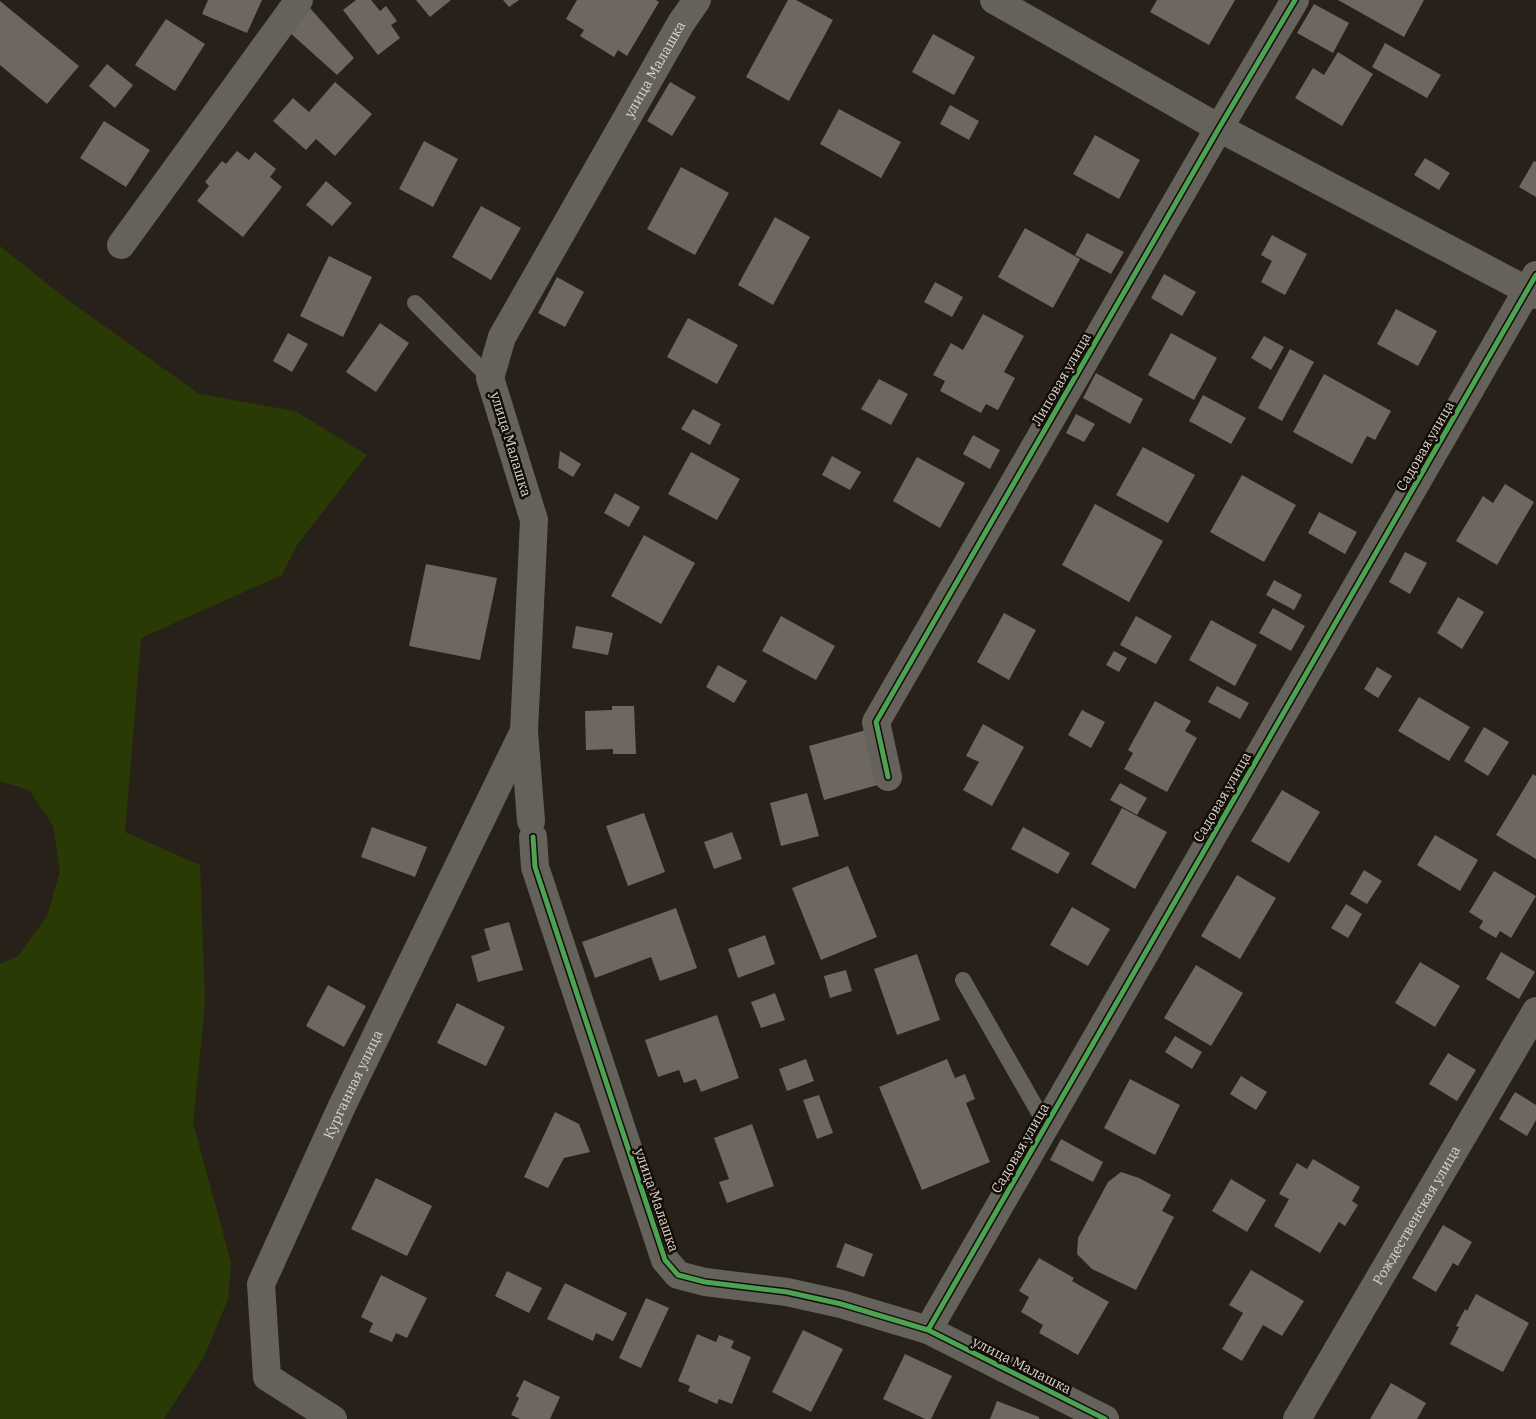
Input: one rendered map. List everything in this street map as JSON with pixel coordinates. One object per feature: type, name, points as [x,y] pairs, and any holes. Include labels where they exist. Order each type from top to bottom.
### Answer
[{"type":"street","points":[[122,245],[299,0]]},
{"type":"street","name":"улица Малашка","points":[[697,0],[676,32],[502,337],[490,378],[534,520],[524,732],[536,866],[665,1260],[678,1275],[705,1282],[787,1292],[832,1302],[928,1330],[1105,1419]]},
{"type":"street","points":[[994,0],[1219,128],[1376,212],[1533,287]]},
{"type":"street","name":"Липовая улица","points":[[888,776],[876,722],[1295,0]]},
{"type":"street","name":"Садовая улица","points":[[928,1330],[1533,287]]},
{"type":"street","name":"Курганная улица","points":[[333,1419],[267,1377],[261,1284],[342,1106],[524,732]]},
{"type":"street","name":"Рождественская улица","points":[[1297,1419],[1536,1011]]},
{"type":"lane","points":[[415,302],[490,378]]},
{"type":"lane","points":[[963,980],[1046,1125]]},
{"type":"green space","points":[[0,246],[68,300],[199,394],[295,411],[367,455],[297,545],[282,575],[141,638],[125,832],[200,865],[205,1005],[193,1123],[231,1262],[228,1299],[205,1355],[164,1419],[0,1419],[0,964],[18,956],[47,916],[60,871],[53,826],[29,790],[0,781]]},
{"type":"building","points":[[208,0],[262,0],[247,33],[202,14]]},
{"type":"building","points":[[356,0],[371,0],[380,11],[386,6],[397,21],[391,25],[400,38],[378,55],[343,10]]},
{"type":"building","points":[[416,0],[451,0],[430,17]]},
{"type":"building","points":[[503,0],[519,0],[509,7]]},
{"type":"building","points":[[577,0],[656,0],[659,2],[627,56],[618,50],[614,57],[580,36],[584,30],[566,19]]},
{"type":"building","points":[[788,0],[796,0],[833,20],[789,101],[746,77]]},
{"type":"building","points":[[1157,0],[1235,0],[1209,45],[1150,12]]},
{"type":"building","points":[[1338,0],[1424,0],[1404,37]]},
{"type":"building","points":[[0,1],[79,66],[47,104],[0,65]]},
{"type":"building","points":[[1314,4],[1349,23],[1333,53],[1297,33]]},
{"type":"building","points":[[310,8],[354,58],[337,75],[288,31]]},
{"type":"building","points":[[166,19],[205,44],[175,91],[135,65]]},
{"type":"building","points":[[933,34],[975,57],[954,95],[912,72]]},
{"type":"building","points":[[1385,43],[1441,75],[1427,98],[1372,67]]},
{"type":"building","points":[[1338,52],[1373,74],[1342,126],[1295,98],[1313,68],[1324,75]]},
{"type":"building","points":[[107,64],[133,85],[115,108],[89,86]]},
{"type":"building","points":[[335,82],[372,114],[335,156],[316,139],[306,150],[273,121],[293,98],[309,112]]},
{"type":"building","points":[[670,82],[696,97],[672,136],[647,121]]},
{"type":"building","points":[[950,105],[979,121],[969,140],[940,124]]},
{"type":"building","points":[[839,109],[901,142],[881,178],[820,144]]},
{"type":"building","points":[[104,121],[150,150],[126,187],[80,158]]},
{"type":"building","points":[[1095,135],[1140,160],[1119,199],[1073,174]]},
{"type":"building","points":[[424,141],[458,159],[433,207],[399,189]]},
{"type":"building","points":[[237,151],[249,160],[255,152],[276,169],[270,177],[282,187],[243,237],[197,201],[209,186],[205,182],[222,161],[226,164]]},
{"type":"building","points":[[1425,158],[1450,173],[1439,190],[1414,175]]},
{"type":"building","points":[[1534,161],[1536,162],[1536,197],[1519,187]]},
{"type":"building","points":[[681,167],[729,193],[695,255],[647,229]]},
{"type":"building","points":[[326,181],[352,203],[332,226],[306,205]]},
{"type":"building","points":[[481,206],[521,228],[491,280],[452,257]]},
{"type":"building","points":[[775,217],[810,237],[773,305],[738,285]]},
{"type":"building","points":[[1025,228],[1080,259],[1053,308],[998,277]]},
{"type":"building","points":[[1087,233],[1124,252],[1111,274],[1075,255]]},
{"type":"building","points":[[1272,235],[1307,254],[1285,295],[1261,282],[1272,261],[1261,255]]},
{"type":"building","points":[[329,256],[372,277],[343,337],[300,316]]},
{"type":"building","points":[[1164,274],[1196,292],[1182,316],[1151,298]]},
{"type":"building","points":[[557,277],[584,292],[565,327],[538,313]]},
{"type":"building","points":[[935,282],[963,297],[952,317],[924,302]]},
{"type":"building","points":[[1396,309],[1437,331],[1418,366],[1377,344]]},
{"type":"building","points":[[983,314],[1024,336],[1004,372],[1015,378],[998,410],[986,404],[981,413],[940,391],[945,381],[933,375],[951,343],[963,350]]},
{"type":"building","points":[[688,318],[738,345],[717,384],[667,357]]},
{"type":"building","points":[[380,323],[409,343],[376,392],[346,372]]},
{"type":"building","points":[[288,333],[308,344],[292,372],[273,361]]},
{"type":"building","points":[[1171,333],[1217,358],[1194,400],[1148,375]]},
{"type":"building","points":[[1264,336],[1284,347],[1271,370],[1251,358]]},
{"type":"building","points":[[1290,349],[1314,362],[1282,421],[1258,408]]},
{"type":"building","points":[[1096,373],[1143,399],[1130,424],[1083,398]]},
{"type":"building","points":[[1324,374],[1391,411],[1375,440],[1367,436],[1352,464],[1293,432]]},
{"type":"building","points":[[879,379],[908,394],[891,425],[861,409]]},
{"type":"building","points":[[1203,395],[1246,418],[1231,444],[1189,421]]},
{"type":"building","points":[[693,409],[721,424],[710,445],[681,429]]},
{"type":"building","points":[[1076,414],[1095,424],[1084,442],[1066,433]]},
{"type":"building","points":[[973,435],[1000,450],[990,469],[963,454]]},
{"type":"building","points":[[1143,447],[1195,475],[1168,523],[1116,495]]},
{"type":"building","points":[[560,451],[581,464],[573,477],[558,468]]},
{"type":"building","points":[[691,452],[740,479],[717,520],[668,494]]},
{"type":"building","points":[[832,456],[861,472],[850,490],[822,475]]},
{"type":"building","points":[[917,457],[965,483],[940,528],[893,501]]},
{"type":"building","points":[[1242,475],[1296,505],[1264,562],[1210,532]]},
{"type":"building","points":[[1505,484],[1534,502],[1497,565],[1456,541],[1483,496],[1493,503]]},
{"type":"building","points":[[615,493],[640,507],[629,527],[604,513]]},
{"type":"building","points":[[1095,504],[1163,541],[1129,602],[1062,565]]},
{"type":"building","points":[[1319,512],[1357,532],[1345,554],[1308,533]]},
{"type":"building","points":[[644,535],[695,563],[661,624],[611,596]]},
{"type":"building","points":[[1405,552],[1427,563],[1410,594],[1389,582]]},
{"type":"building","points":[[426,564],[497,578],[480,660],[409,646]]},
{"type":"building","points":[[1274,580],[1302,595],[1294,610],[1266,595]]},
{"type":"building","points":[[1458,597],[1484,612],[1462,649],[1437,633]]},
{"type":"building","points":[[1273,608],[1305,626],[1291,651],[1259,633]]},
{"type":"building","points":[[1004,613],[1036,630],[1009,680],[977,662]]},
{"type":"building","points":[[781,616],[835,646],[816,680],[762,651]]},
{"type":"building","points":[[1136,616],[1172,636],[1156,664],[1120,645]]},
{"type":"building","points":[[1211,620],[1257,645],[1235,686],[1189,660]]},
{"type":"building","points":[[576,626],[613,633],[608,655],[572,648]]},
{"type":"building","points":[[1114,651],[1127,658],[1119,672],[1106,665]]},
{"type":"building","points":[[718,665],[747,681],[734,703],[706,687]]},
{"type":"building","points":[[1377,667],[1392,676],[1378,698],[1364,689]]},
{"type":"building","points":[[1217,686],[1249,703],[1240,719],[1208,702]]},
{"type":"building","points":[[1419,697],[1470,727],[1449,761],[1398,731]]},
{"type":"building","points":[[1155,701],[1191,721],[1185,731],[1197,738],[1167,792],[1124,769],[1133,753],[1128,750]]},
{"type":"building","points":[[612,706],[634,706],[636,754],[613,754],[613,749],[586,750],[585,711],[612,710]]},
{"type":"building","points":[[1082,710],[1105,722],[1091,748],[1068,735]]},
{"type":"building","points":[[983,724],[1024,747],[992,806],[963,790],[979,762],[966,756]]},
{"type":"building","points":[[1484,727],[1509,742],[1488,776],[1464,761]]},
{"type":"building","points":[[866,730],[881,784],[824,800],[809,746]]},
{"type":"building","points":[[1533,774],[1536,776],[1536,859],[1496,835]]},
{"type":"building","points":[[1120,783],[1147,798],[1137,815],[1110,800]]},
{"type":"building","points":[[1282,790],[1320,812],[1289,863],[1251,841]]},
{"type":"building","points":[[807,793],[819,836],[781,846],[770,803]]},
{"type":"building","points":[[1122,808],[1167,832],[1135,889],[1091,864]]},
{"type":"building","points":[[644,813],[665,872],[628,886],[606,826]]},
{"type":"building","points":[[372,827],[427,847],[415,877],[361,857]]},
{"type":"building","points":[[1023,827],[1070,853],[1058,874],[1011,849]]},
{"type":"building","points":[[732,832],[742,859],[714,869],[704,842]]},
{"type":"building","points":[[1435,835],[1478,860],[1460,891],[1417,865]]},
{"type":"building","points":[[848,866],[877,937],[821,960],[792,888]]},
{"type":"building","points":[[1364,870],[1382,881],[1367,904],[1350,894]]},
{"type":"building","points":[[1494,871],[1536,896],[1511,938],[1500,931],[1496,938],[1479,928],[1483,921],[1469,912]]},
{"type":"building","points":[[1237,875],[1276,898],[1240,959],[1201,936]]},
{"type":"building","points":[[1346,904],[1362,914],[1348,938],[1331,928]]},
{"type":"building","points":[[1072,907],[1110,929],[1088,966],[1050,945]]},
{"type":"building","points":[[676,908],[697,968],[660,981],[651,957],[595,978],[582,942]]},
{"type":"building","points":[[509,922],[523,970],[478,982],[471,956],[490,950],[484,929]]},
{"type":"building","points":[[765,935],[775,964],[738,978],[728,949]]},
{"type":"building","points":[[1501,952],[1535,972],[1519,999],[1486,979]]},
{"type":"building","points":[[917,954],[940,1020],[897,1035],[874,969]]},
{"type":"building","points":[[1420,962],[1460,986],[1435,1027],[1395,1003]]},
{"type":"building","points":[[1196,965],[1243,993],[1211,1046],[1164,1018]]},
{"type":"building","points":[[846,970],[852,991],[830,998],[824,976]]},
{"type":"building","points":[[328,985],[366,1006],[344,1047],[306,1026]]},
{"type":"building","points":[[775,993],[785,1020],[761,1028],[751,1002]]},
{"type":"building","points":[[457,1003],[505,1027],[486,1066],[437,1043]]},
{"type":"building","points":[[717,1015],[739,1078],[701,1092],[696,1079],[684,1083],[679,1070],[658,1077],[645,1040]]},
{"type":"building","points":[[1175,1036],[1202,1052],[1192,1069],[1165,1052]]},
{"type":"building","points":[[1448,1053],[1476,1070],[1457,1101],[1429,1084]]},
{"type":"building","points":[[806,1059],[814,1081],[787,1091],[779,1069]]},
{"type":"building","points":[[947,1059],[955,1078],[965,1074],[975,1099],[966,1103],[990,1162],[922,1190],[879,1087]]},
{"type":"building","points":[[1241,1076],[1267,1092],[1256,1110],[1230,1094]]},
{"type":"building","points":[[1130,1079],[1180,1105],[1155,1155],[1104,1128]]},
{"type":"building","points":[[1515,1092],[1536,1105],[1536,1120],[1527,1136],[1499,1119]]},
{"type":"building","points":[[819,1095],[833,1133],[817,1139],[803,1100]]},
{"type":"building","points":[[555,1112],[579,1124],[590,1152],[564,1158],[548,1188],[524,1177]]},
{"type":"building","points":[[752,1124],[774,1186],[727,1203],[719,1182],[729,1179],[714,1138]]},
{"type":"building","points":[[1061,1139],[1103,1162],[1093,1182],[1050,1160]]},
{"type":"building","points":[[1313,1159],[1360,1187],[1352,1201],[1358,1205],[1345,1226],[1339,1222],[1320,1253],[1274,1226],[1289,1199],[1279,1194],[1297,1163],[1307,1169]]},
{"type":"building","points":[[1121,1172],[1139,1178],[1171,1195],[1162,1211],[1174,1217],[1136,1290],[1092,1269],[1077,1254],[1078,1238],[1108,1182]]},
{"type":"building","points":[[376,1178],[432,1206],[407,1256],[351,1229]]},
{"type":"building","points":[[1231,1179],[1266,1200],[1247,1232],[1212,1211]]},
{"type":"building","points":[[1443,1225],[1472,1242],[1458,1266],[1453,1263],[1436,1292],[1412,1278]]},
{"type":"building","points":[[845,1243],[873,1254],[864,1277],[836,1267]]},
{"type":"building","points":[[1039,1258],[1074,1278],[1072,1281],[1109,1302],[1078,1355],[1039,1333],[1043,1325],[1021,1312],[1029,1297],[1019,1291]]},
{"type":"building","points":[[1251,1270],[1304,1301],[1282,1336],[1263,1325],[1242,1361],[1222,1349],[1243,1313],[1229,1305]]},
{"type":"building","points":[[507,1271],[542,1288],[529,1313],[495,1296]]},
{"type":"building","points":[[381,1275],[427,1298],[407,1338],[396,1333],[392,1342],[369,1332],[373,1323],[361,1317]]},
{"type":"building","points":[[565,1283],[627,1313],[613,1341],[596,1333],[593,1341],[547,1319]]},
{"type":"building","points":[[1476,1294],[1529,1323],[1503,1372],[1450,1344],[1459,1327],[1456,1326]]},
{"type":"building","points":[[646,1298],[669,1308],[641,1368],[619,1358]]},
{"type":"building","points":[[803,1330],[843,1349],[811,1412],[772,1392]]},
{"type":"building","points":[[697,1334],[716,1342],[719,1335],[734,1341],[731,1348],[751,1357],[732,1404],[719,1399],[717,1404],[688,1391],[690,1386],[678,1381]]},
{"type":"building","points":[[905,1354],[952,1376],[931,1419],[925,1419],[883,1399]]},
{"type":"building","points":[[524,1380],[560,1397],[550,1419],[520,1419],[511,1415],[519,1398],[516,1396]]},
{"type":"building","points":[[1391,1383],[1426,1403],[1417,1419],[1370,1419]]},
{"type":"building","points":[[997,1401],[1039,1417],[1039,1419],[990,1419]]},
{"type":"cycle path","points":[[888,777],[876,722],[1295,0]]},
{"type":"cycle path","points":[[928,1330],[1536,275]]},
{"type":"cycle path","points":[[533,837],[535,867],[665,1260],[678,1275],[705,1282],[787,1292],[841,1304],[928,1330],[1105,1419]]}]
